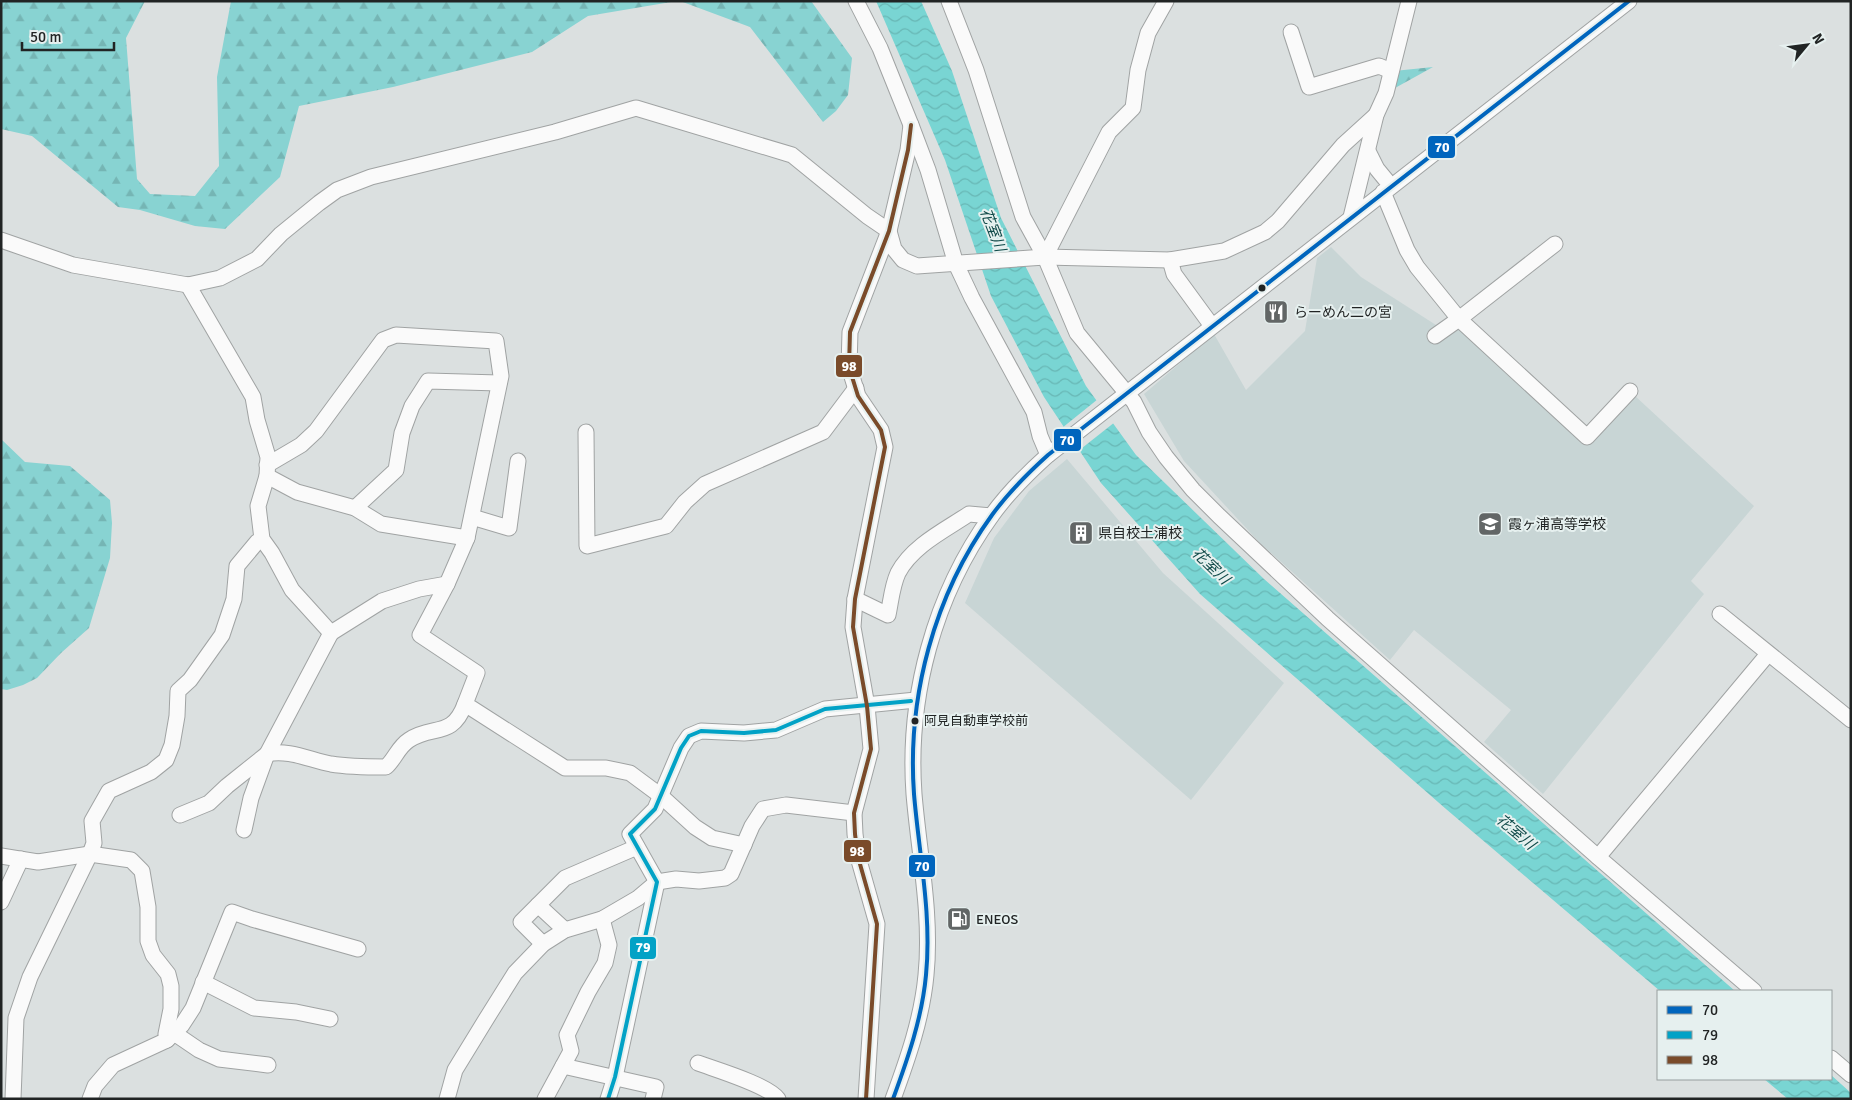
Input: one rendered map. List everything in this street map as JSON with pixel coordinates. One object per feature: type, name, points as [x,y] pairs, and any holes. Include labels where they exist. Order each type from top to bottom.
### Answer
[{"type":"street","points":[[856,1],[880,48],[911,125],[963,263],[972,298],[1034,412],[1040,436],[1048,454]]},
{"type":"street","points":[[949,1],[976,70],[1023,217],[1039,257],[1077,333],[1121,397],[1134,402],[1149,432],[1166,457],[1226,523],[1327,618],[1753,990]]},
{"type":"street","points":[[1039,257],[1109,132],[1133,108],[1138,70],[1148,33],[1166,1]]},
{"type":"street","points":[[1351,217],[1376,115],[1386,93],[1409,1]]},
{"type":"street","points":[[893,1099],[918,1027],[926,974],[928,943],[914,792],[913,760],[916,700],[928,648],[951,587],[970,549],[991,516],[1017,485],[1048,454],[1629,1]]},
{"type":"street","points":[[1291,32],[1309,87],[1379,66],[1391,71]]},
{"type":"street","points":[[1,240],[73,265],[188,285],[220,278],[257,259],[281,234],[337,190],[371,177],[555,132],[636,108],[792,155],[888,231],[894,249],[903,260],[917,266],[1039,257],[1170,260],[1224,251],[1265,232],[1278,220],[1343,145],[1376,115]]},
{"type":"street","points":[[866,1099],[877,924],[858,857],[854,812],[871,749],[867,706],[853,627],[855,599],[885,447],[881,430],[858,396],[849,367],[850,332],[888,231],[908,150],[911,125]]},
{"type":"street","points":[[1368,151],[1387,189],[1406,250],[1458,319],[1587,437],[1630,391]]},
{"type":"street","points":[[1434,336],[1555,244]]},
{"type":"street","points":[[1170,260],[1174,274],[1212,326]]},
{"type":"street","points":[[188,285],[253,397],[257,420],[268,457],[267,470],[258,506],[262,540],[292,590],[330,633]]},
{"type":"street","points":[[180,815],[209,803],[267,754],[275,752],[298,755],[332,764],[386,767],[392,762],[401,747],[410,739],[455,724],[477,673],[420,636],[447,584],[467,538],[501,376],[496,342],[396,335],[383,340],[316,431],[302,445],[267,470]]},
{"type":"street","points":[[355,508],[396,470],[402,433],[412,406],[428,381],[499,383]]},
{"type":"street","points":[[586,432],[587,546],[666,526],[685,502],[705,484],[823,432],[856,388]]},
{"type":"street","points":[[472,517],[509,528],[518,461]]},
{"type":"street","points":[[267,470],[296,492],[355,508],[381,524],[467,538]]},
{"type":"street","points":[[855,599],[888,615],[897,574],[905,562],[921,546],[969,514],[991,516]]},
{"type":"street","points":[[12,1099],[7,1056],[16,1044],[16,1018],[30,977],[90,854],[94,843],[92,821],[109,791],[151,772],[166,760],[172,745],[177,716],[178,691],[190,680],[222,635],[234,599],[237,566],[257,542],[262,540]]},
{"type":"street","points":[[244,830],[251,798],[267,754],[330,633],[382,601],[419,589],[447,584]]},
{"type":"street","points":[[1720,614],[1851,720]]},
{"type":"street","points":[[1598,856],[1768,654]]},
{"type":"street","points":[[608,1099],[615,1077],[657,882],[630,834],[655,809],[681,748],[689,736],[701,730],[744,733],[776,730],[825,709],[916,700]]},
{"type":"street","points":[[465,704],[565,768],[606,768],[630,774],[661,796],[695,827],[712,838],[744,846]]},
{"type":"street","points":[[447,1099],[456,1070],[484,1021],[515,973],[543,944],[565,930],[602,920],[638,898],[657,882],[676,879],[699,881],[725,878],[731,874],[752,826],[763,809],[786,805],[854,812]]},
{"type":"street","points":[[543,944],[521,922],[565,878],[637,847]]},
{"type":"street","points":[[1,856],[38,862],[90,854],[131,860],[142,871],[148,906],[148,940],[153,955],[168,974],[171,986],[171,1009],[166,1034],[218,1059],[268,1065]]},
{"type":"street","points":[[1,902],[21,859]]},
{"type":"street","points":[[538,905],[565,930]]},
{"type":"street","points":[[90,1099],[95,1086],[114,1065],[171,1036],[182,1025],[193,1008],[232,912],[252,920],[358,949]]},
{"type":"street","points":[[545,1099],[571,1051],[567,1035],[605,963],[608,945],[602,920]]},
{"type":"street","points":[[203,982],[254,1008],[296,1012],[330,1019]]},
{"type":"street","points":[[1832,1059],[1851,1075]]},
{"type":"street","points":[[698,1063],[754,1084],[774,1094],[778,1099]]},
{"type":"street","points":[[563,1066],[656,1086],[653,1099]]},
{"type":"shaded area","name":"霞ヶ浦高等学校","points":[[1331,247],[1361,277],[1436,325],[1461,323],[1588,436],[1634,395],[1754,506],[1691,581],[1704,594],[1543,794],[1484,742],[1511,710],[1414,630],[1390,660],[1260,543],[1184,461],[1144,394],[1214,334],[1246,390],[1305,331],[1317,258]]},
{"type":"shaded area","points":[[1067,459],[1163,573],[1284,683],[1191,800],[965,603],[994,538],[1029,491]]},
{"type":"green space","points":[[1,1],[145,1],[126,38],[137,179],[150,194],[195,196],[219,166],[217,77],[231,1],[677,1],[588,16],[532,52],[393,87],[299,106],[280,177],[225,229],[195,226],[140,210],[118,207],[32,136],[1,129]]},
{"type":"green space","points":[[680,1],[811,1],[852,58],[848,95],[836,111],[823,122],[750,27]]},
{"type":"green space","points":[[1433,67],[1386,93],[1394,71]]},
{"type":"green space","points":[[1,439],[25,462],[70,466],[110,500],[112,523],[110,558],[89,628],[37,678],[7,690],[1,689]]},
{"type":"water","name":"花室川","points":[[876,1],[921,1],[952,71],[1001,218],[1086,386],[1136,455],[1264,579],[1734,990],[1659,990],[1446,809],[1200,594],[1101,483],[1044,397],[991,296],[945,160]]},
{"type":"water","points":[[1832,1076],[1851,1093],[1851,1099],[1788,1099],[1765,1080],[1832,1080]]},
{"type":"pier","points":[[1098,399],[1115,422],[1077,452],[1062,428]]},
{"type":"transit line","name":"70","points":[[893,1099],[918,1022],[926,975],[926,907],[914,794],[913,757],[920,684],[940,613],[954,579],[992,515],[1018,483],[1048,455],[1629,1]]},
{"type":"transit line","name":"98","points":[[866,1099],[877,924],[858,857],[855,834],[854,813],[871,749],[867,706],[853,627],[855,599],[885,447],[881,430],[858,396],[849,367],[850,332],[889,231],[908,150],[911,125]]},
{"type":"transit line","name":"79","points":[[608,1099],[615,1077],[657,882],[630,834],[655,809],[681,748],[689,736],[701,731],[744,733],[776,730],[825,709],[911,701]]},
{"type":"place","name":"らーめん二の宮","points":[[1276,312]]},
{"type":"place","name":"霞ヶ浦高等学校","points":[[1490,524]]},
{"type":"place","name":"県自校土浦校","points":[[1081,533]]},
{"type":"place","name":"阿見自動車学校前","points":[[915,721]]},
{"type":"place","name":"ENEOS","points":[[959,919]]}]
